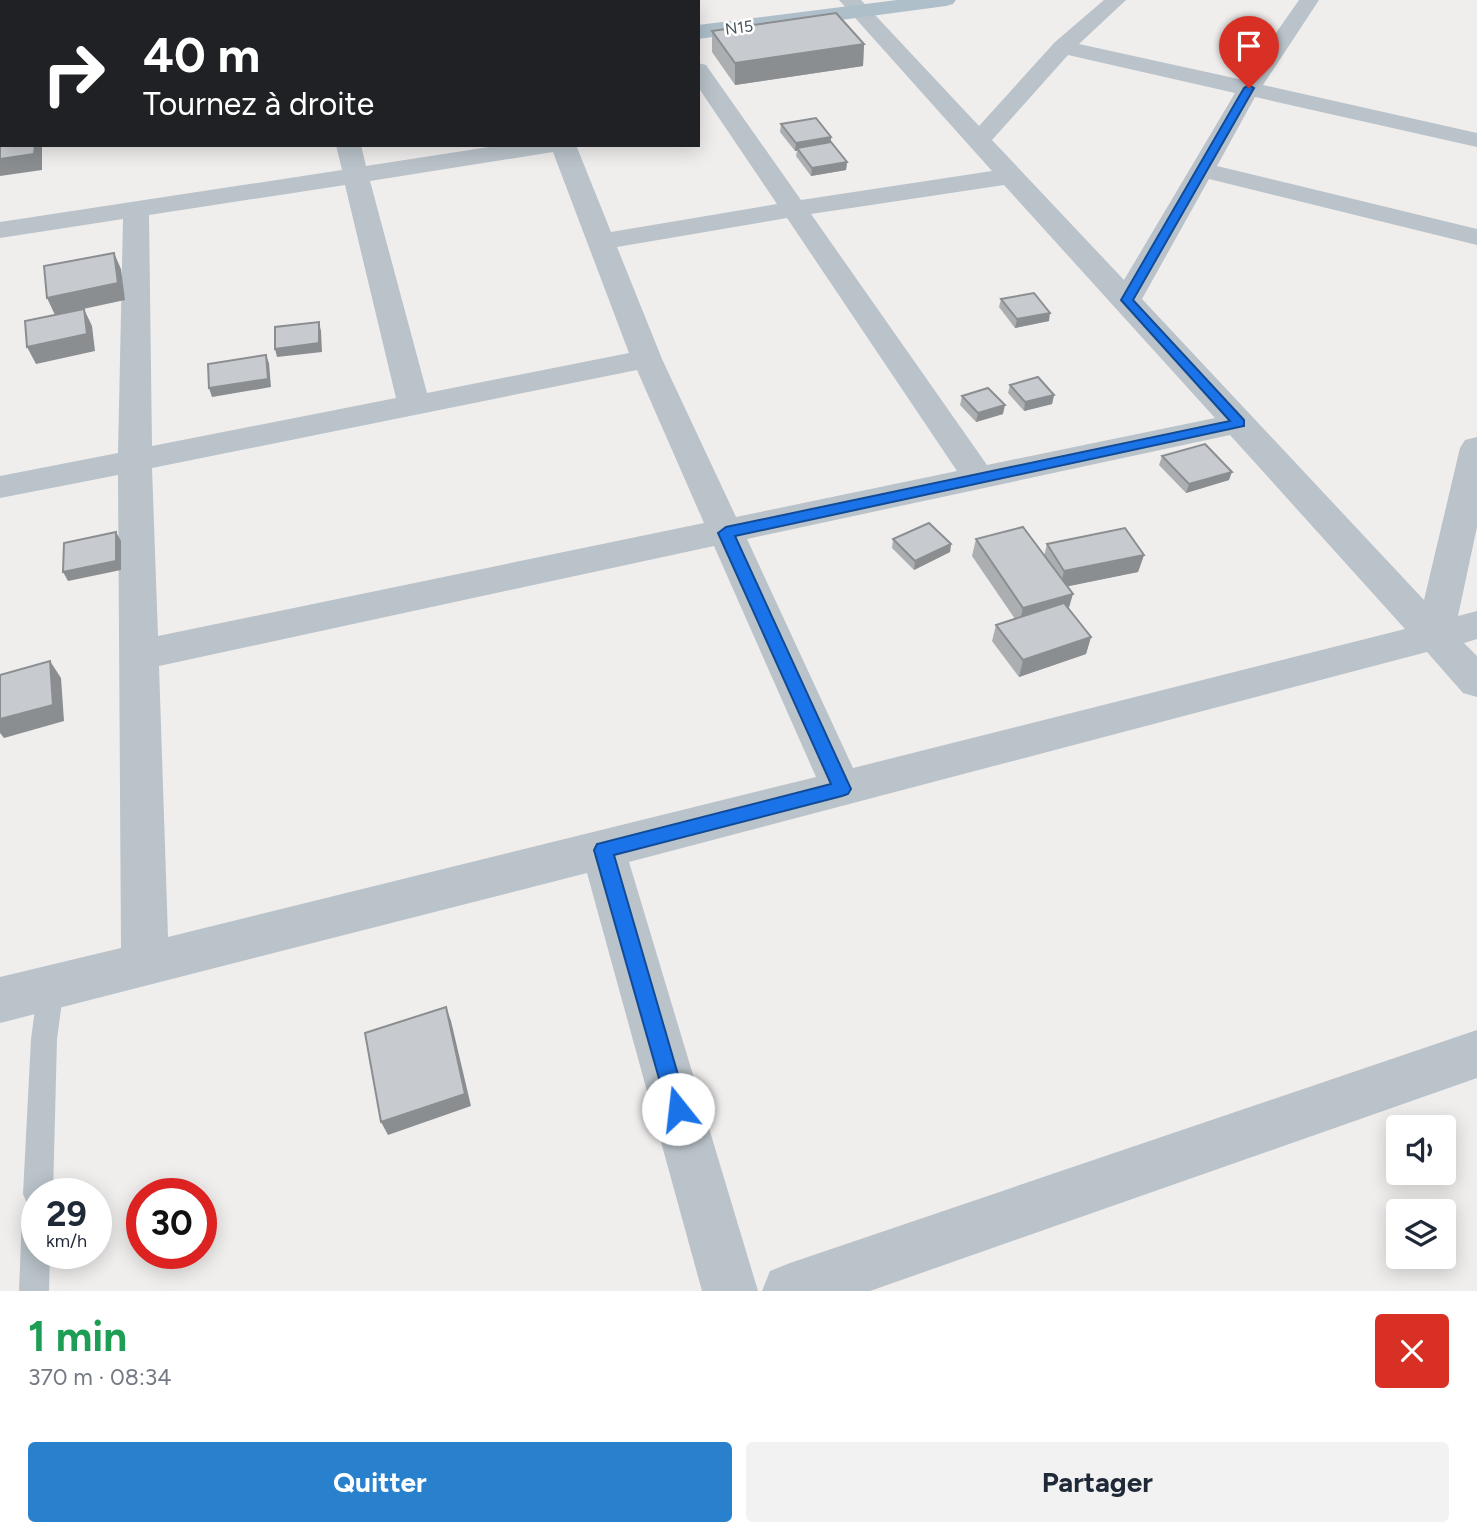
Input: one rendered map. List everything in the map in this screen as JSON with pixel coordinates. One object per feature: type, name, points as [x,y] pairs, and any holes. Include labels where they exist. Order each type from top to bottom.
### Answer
[{"type":"main road","name":"N15","points":[[700,32],[854,6],[946,0]]},
{"type":"street","points":[[979,140],[1063,47],[1116,0]]},
{"type":"street","points":[[1127,300],[1249,88],[1309,0]]},
{"type":"street","points":[[854,6],[1477,682]]},
{"type":"street","points":[[1063,47],[1477,139]]},
{"type":"street","points":[[700,73],[979,478]]},
{"type":"street","points":[[348,147],[414,405]]},
{"type":"street","points":[[0,230],[540,147]]},
{"type":"street","points":[[565,147],[647,359],[842,789]]},
{"type":"street","points":[[1202,170],[1477,237]]},
{"type":"street","points":[[601,242],[1012,176]]},
{"type":"street","points":[[136,209],[135,460],[145,964]]},
{"type":"street","points":[[0,487],[647,359]]},
{"type":"street","points":[[139,655],[1239,423]]},
{"type":"street","points":[[1435,636],[1477,448]]},
{"type":"street","points":[[0,1000],[603,850],[1477,625]]},
{"type":"street","points":[[603,850],[730,1291]]},
{"type":"street","points":[[790,1291],[1477,1054]]},
{"type":"lane","points":[[39,1178],[44,1038],[51,987]]},
{"type":"lane","points":[[34,1291],[35,1269]]},
{"type":"building","points":[[836,13],[864,44],[735,63],[712,31]]},
{"type":"building","points":[[816,118],[831,137],[796,143],[781,124]]},
{"type":"building","points":[[831,142],[847,162],[812,168],[797,148]]},
{"type":"building","points":[[0,147],[35,147],[34,154],[0,159]]},
{"type":"building","points":[[114,253],[118,283],[47,298],[44,266]]},
{"type":"building","points":[[1034,293],[1050,313],[1017,319],[1001,299]]},
{"type":"building","points":[[84,309],[87,334],[27,347],[25,321]]},
{"type":"building","points":[[319,322],[319,343],[275,349],[275,327]]},
{"type":"building","points":[[266,355],[268,379],[209,388],[208,364]]},
{"type":"building","points":[[1038,377],[1054,395],[1025,402],[1010,385]]},
{"type":"building","points":[[988,388],[1005,405],[978,413],[962,396]]},
{"type":"building","points":[[1205,444],[1232,472],[1189,484],[1162,456]]},
{"type":"building","points":[[929,523],[951,544],[915,561],[893,539]]},
{"type":"building","points":[[1023,527],[1073,594],[1023,608],[976,539]]},
{"type":"building","points":[[1125,528],[1144,555],[1064,571],[1047,544]]},
{"type":"building","points":[[116,532],[116,561],[63,572],[64,543]]},
{"type":"building","points":[[1064,603],[1091,637],[1023,660],[996,625]]},
{"type":"building","points":[[50,661],[53,705],[0,719],[0,675]]},
{"type":"building","points":[[446,1007],[465,1094],[381,1122],[365,1033]]},
{"type":"route","points":[[678,1109],[603,850],[842,789],[726,533],[1239,423],[1127,300],[1249,88]]}]
